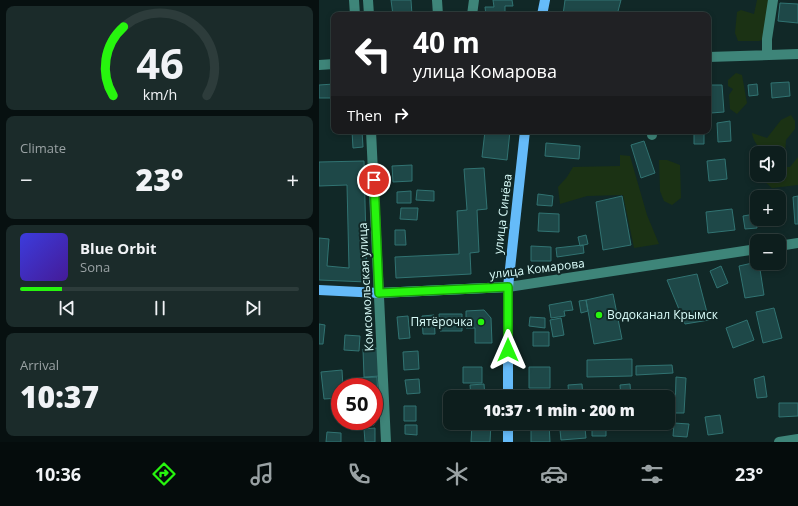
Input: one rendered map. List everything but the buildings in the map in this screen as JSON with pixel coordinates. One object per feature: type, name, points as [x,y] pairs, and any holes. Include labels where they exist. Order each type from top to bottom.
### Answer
[{"type":"main road","points":[[543,12],[545,0]]},
{"type":"main road","name":"улица Синёва","points":[[508,390],[508,287],[525,134]]},
{"type":"main road","name":"улица Комарова","points":[[319,290],[379,293],[508,287]]},
{"type":"main road","points":[[508,430],[509,442]]},
{"type":"street","points":[[354,0],[355,12]]},
{"type":"street","points":[[368,0],[369,12]]},
{"type":"street","points":[[437,0],[438,12]]},
{"type":"street","points":[[472,12],[474,0]]},
{"type":"street","points":[[767,55],[767,39],[773,0]]},
{"type":"street","points":[[711,57],[798,54]]},
{"type":"street","points":[[319,65],[331,64]]},
{"type":"street","name":"Комсомольская улица","points":[[371,134],[386,442]]},
{"type":"street","points":[[786,245],[798,243]]},
{"type":"street","name":"улица Комарова","points":[[508,287],[750,250]]},
{"type":"street","points":[[779,442],[798,439]]},
{"type":"green space","points":[[757,0],[770,0],[767,38],[759,41],[738,41],[735,33],[737,12],[741,10],[754,14]]},
{"type":"green space","points":[[736,73],[742,75],[747,103],[737,114],[730,109],[729,95],[733,89],[728,86],[728,80]]},
{"type":"green space","points":[[791,115],[795,121],[795,129],[786,140],[786,146],[758,146],[752,133],[767,138],[781,120]]},
{"type":"green space","points":[[620,155],[630,156],[647,215],[659,244],[634,248],[623,195],[587,196],[560,204],[558,187],[573,167],[620,166]]},
{"type":"green space","points":[[798,157],[798,185],[772,188],[765,182],[786,182],[786,167],[790,167]]},
{"type":"green space","points":[[659,160],[667,160],[680,165],[681,198],[672,205],[664,201],[660,191]]},
{"type":"place","name":"Водоканал Крымск","points":[[599,315]]},
{"type":"place","name":"Пятёрочка","points":[[481,322]]},
{"type":"route","points":[[374,180],[379,293],[508,287],[508,350]]}]
